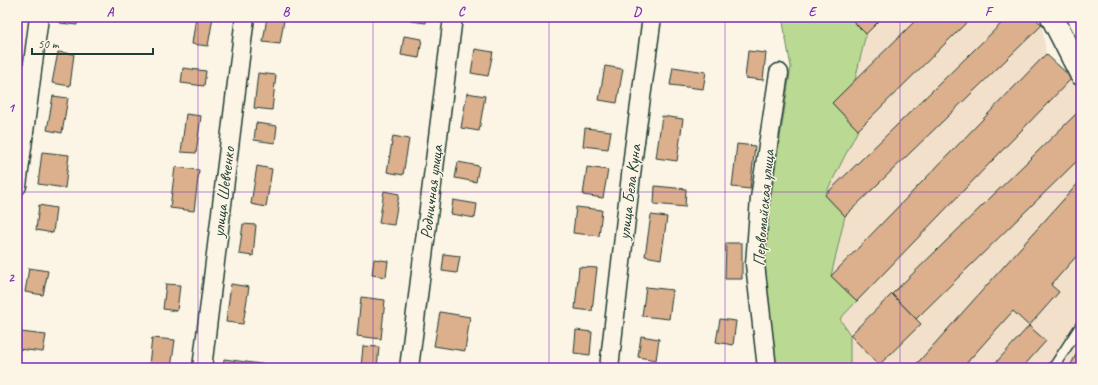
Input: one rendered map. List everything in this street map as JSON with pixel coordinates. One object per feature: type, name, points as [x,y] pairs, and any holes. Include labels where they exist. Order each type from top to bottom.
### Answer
[{"type":"street","points":[[17,186],[39,17]]},
{"type":"street","name":"улица Шевченко","points":[[202,368],[245,17]]},
{"type":"street","name":"Родничная улица","points":[[409,368],[453,17]]},
{"type":"street","name":"улица Бела Куна","points":[[609,368],[634,149],[652,17]]},
{"type":"street","points":[[1052,17],[1081,74]]},
{"type":"street","name":"Первомайская улица","points":[[767,368],[755,264],[760,198],[780,73]]},
{"type":"lane","points":[[1051,368],[1055,365],[1081,325]]},
{"type":"shaded area","points":[[849,17],[1034,17],[1042,25],[1046,54],[1072,78],[1081,97],[1081,368],[850,368],[850,335],[840,319],[831,276],[845,216],[825,195],[858,130],[832,103],[855,80],[866,35]]},
{"type":"green space","points":[[782,17],[849,17],[866,34],[855,80],[832,103],[858,130],[825,195],[845,216],[831,276],[857,301],[840,319],[850,335],[850,368],[770,368],[762,290],[766,228],[791,67]]},
{"type":"building","points":[[61,17],[78,17],[77,25],[60,23]]},
{"type":"building","points":[[196,17],[213,17],[208,46],[192,44]]},
{"type":"building","points":[[267,17],[284,20],[280,44],[263,42]]},
{"type":"building","points":[[412,17],[427,17],[426,23],[411,21]]},
{"type":"building","points":[[849,17],[883,17],[866,34]]},
{"type":"building","points":[[919,17],[972,17],[858,130],[832,103]]},
{"type":"building","points":[[1008,17],[1034,17],[1042,25],[845,216],[825,195]]},
{"type":"building","points":[[404,36],[422,39],[419,58],[401,55]]},
{"type":"building","points":[[475,49],[493,52],[488,76],[471,73]]},
{"type":"building","points":[[748,51],[766,53],[763,80],[745,78]]},
{"type":"building","points":[[58,52],[74,54],[70,86],[52,83]]},
{"type":"building","points":[[1046,54],[1072,78],[857,301],[831,276]]},
{"type":"building","points":[[605,66],[623,69],[617,103],[599,100]]},
{"type":"building","points":[[673,67],[706,72],[703,89],[670,85]]},
{"type":"building","points":[[183,68],[206,71],[204,86],[181,83]]},
{"type":"building","points":[[258,73],[276,75],[272,110],[254,108]]},
{"type":"building","points":[[467,93],[485,96],[479,131],[461,128]]},
{"type":"building","points":[[53,96],[68,98],[62,133],[47,130]]},
{"type":"building","points":[[1077,113],[1081,118],[1081,157],[916,319],[892,294]]},
{"type":"building","points":[[186,114],[201,116],[196,153],[181,152]]},
{"type":"building","points":[[662,116],[683,119],[677,161],[656,158]]},
{"type":"building","points":[[256,123],[277,126],[275,143],[254,140]]},
{"type":"building","points":[[585,128],[611,131],[608,149],[583,146]]},
{"type":"building","points":[[393,136],[409,139],[403,175],[387,172]]},
{"type":"building","points":[[737,144],[755,146],[750,189],[732,187]]},
{"type":"building","points":[[42,152],[69,155],[65,188],[38,184]]},
{"type":"building","points":[[458,162],[479,166],[476,182],[455,178]]},
{"type":"building","points":[[257,166],[272,169],[266,207],[251,204]]},
{"type":"building","points":[[175,167],[199,170],[194,211],[170,208]]},
{"type":"building","points":[[587,167],[608,170],[603,198],[583,195]]},
{"type":"building","points":[[1081,180],[1081,251],[1051,285],[1059,292],[1029,326],[1013,311],[962,368],[913,368]]},
{"type":"building","points":[[655,186],[686,189],[685,207],[654,204]]},
{"type":"building","points":[[384,191],[399,194],[394,225],[379,223]]},
{"type":"building","points":[[453,200],[477,204],[475,218],[451,214]]},
{"type":"building","points":[[39,205],[56,208],[53,233],[36,230]]},
{"type":"building","points":[[576,207],[602,210],[599,236],[573,233]]},
{"type":"building","points":[[651,215],[667,217],[661,259],[645,256]]},
{"type":"building","points":[[243,224],[256,225],[253,256],[239,254]]},
{"type":"building","points":[[726,243],[742,243],[742,279],[725,279]]},
{"type":"building","points":[[444,254],[460,256],[457,273],[442,271]]},
{"type":"building","points":[[374,259],[388,261],[386,277],[372,275]]},
{"type":"building","points":[[579,267],[597,268],[592,311],[575,309]]},
{"type":"building","points":[[29,268],[48,271],[43,295],[25,292]]},
{"type":"building","points":[[166,284],[180,285],[177,311],[163,309]]},
{"type":"building","points":[[231,284],[249,287],[243,324],[226,322]]},
{"type":"building","points":[[646,287],[673,290],[669,319],[642,316]]},
{"type":"building","points":[[892,294],[921,324],[879,365],[850,335]]},
{"type":"building","points":[[361,297],[385,300],[381,339],[357,336]]},
{"type":"building","points":[[440,312],[470,317],[465,351],[434,346]]},
{"type":"building","points":[[720,319],[736,321],[733,345],[716,342]]},
{"type":"building","points":[[1029,326],[1046,341],[1022,368],[991,368]]},
{"type":"building","points":[[576,330],[592,332],[590,355],[574,353]]},
{"type":"building","points":[[21,332],[46,335],[43,352],[19,349]]},
{"type":"building","points":[[641,336],[659,339],[656,360],[638,357]]},
{"type":"building","points":[[152,338],[175,340],[171,368],[149,365]]},
{"type":"building","points":[[1081,345],[1081,368],[1069,368]]},
{"type":"building","points":[[363,346],[379,347],[377,368],[361,368]]},
{"type":"building","points":[[224,359],[268,365],[268,368],[223,368]]}]
